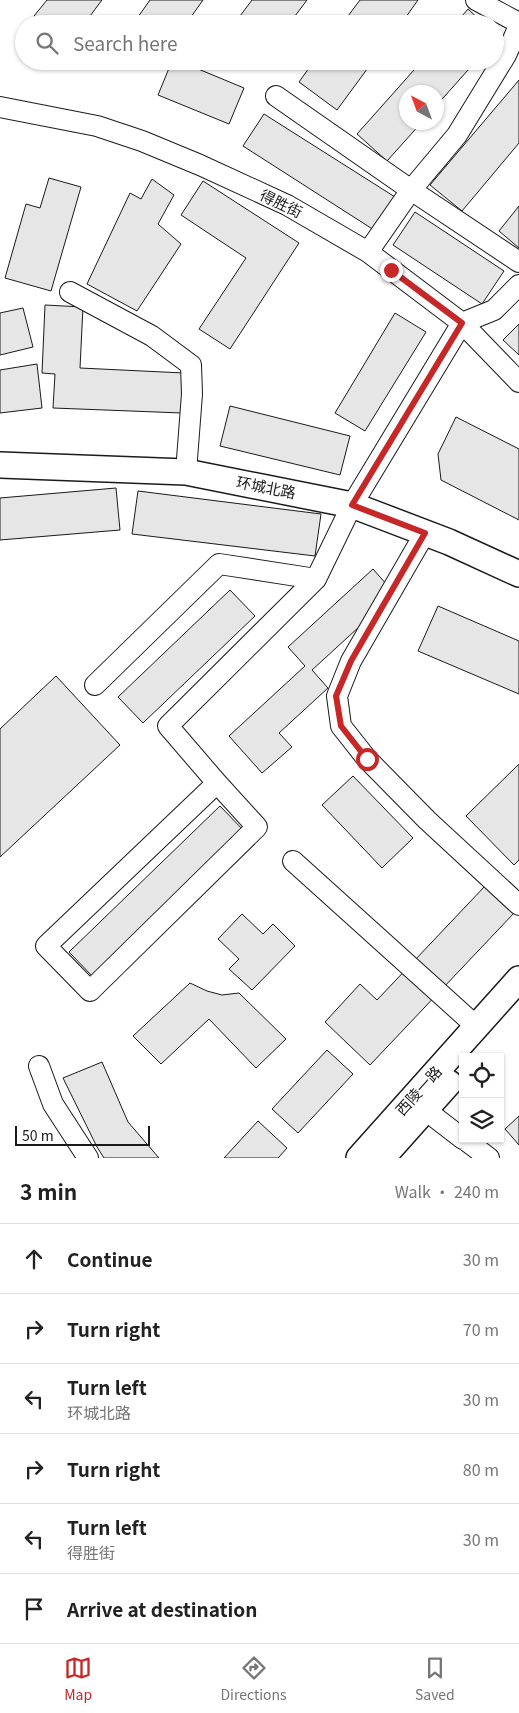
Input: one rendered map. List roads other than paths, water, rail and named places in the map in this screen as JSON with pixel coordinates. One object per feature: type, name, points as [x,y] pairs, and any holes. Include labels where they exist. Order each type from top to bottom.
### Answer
[{"type":"main road","name":"环城北路","points":[[0,465],[186,472],[352,505],[449,542],[519,574]]},
{"type":"main road","name":"西陵一路","points":[[382,1158],[418,1104],[477,1027],[519,979]]},
{"type":"main road","points":[[477,1053],[519,1005]]},
{"type":"main road","name":"西陵一路","points":[[359,1158],[418,1104],[459,1071]]},
{"type":"street","points":[[476,0],[503,15]]},
{"type":"street","points":[[504,16],[519,24],[504,58]]},
{"type":"street","points":[[368,252],[411,190],[457,134],[497,70]]},
{"type":"street","points":[[276,96],[519,262]]},
{"type":"street","name":"得胜街","points":[[0,107],[97,126],[142,141],[287,205],[368,252],[462,323],[519,382]]},
{"type":"street","points":[[217,783],[46,946],[90,991],[257,828],[168,726],[316,579],[352,505],[462,323],[494,310],[519,285]]},
{"type":"street","points":[[70,292],[152,336],[191,366],[192,394],[186,472]]},
{"type":"street","points":[[425,533],[351,661],[336,696],[341,726],[367,759],[427,820],[519,905]]},
{"type":"street","points":[[95,685],[219,564],[316,579]]},
{"type":"street","points":[[293,861],[477,1027]]},
{"type":"street","points":[[39,1066],[53,1104],[88,1158]]},
{"type":"street","points":[[418,1104],[459,1136]]},
{"type":"street","points":[[468,1143],[489,1158]]}]
